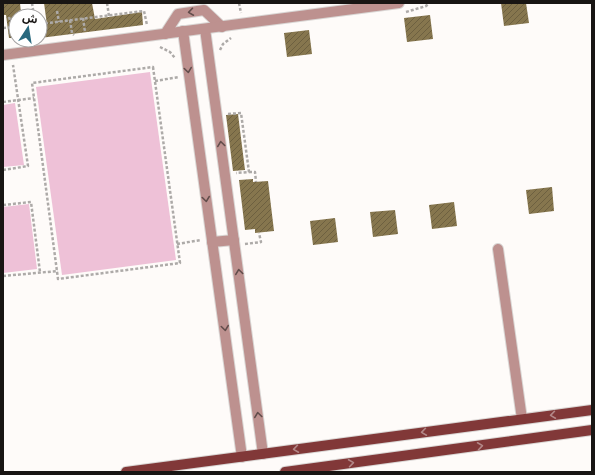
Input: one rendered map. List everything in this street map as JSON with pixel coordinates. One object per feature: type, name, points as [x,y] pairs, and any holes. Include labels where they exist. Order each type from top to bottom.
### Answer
[{"type":"main road","points":[[126,472],[592,410]]},
{"type":"main road","points":[[285,472],[592,430]]},
{"type":"street","points":[[5,59],[165,34],[401,8]]},
{"type":"street","points":[[165,34],[178,14],[204,10],[222,27]]},
{"type":"street","points":[[205,29],[238,242],[263,454]]},
{"type":"street","points":[[183,32],[208,241],[242,456]]},
{"type":"street","points":[[208,241],[238,242]]},
{"type":"street","points":[[498,249],[522,419]]},
{"type":"path","points":[[107,3],[109,16]]},
{"type":"path","points":[[237,14],[241,14],[239,3]]},
{"type":"path","points":[[401,8],[421,8],[429,3]]},
{"type":"path","points":[[57,11],[58,22]]},
{"type":"path","points":[[48,23],[144,11],[147,27],[154,26]]},
{"type":"path","points":[[83,18],[85,32],[83,35]]},
{"type":"path","points":[[70,20],[72,33],[75,36],[79,35]]},
{"type":"path","points":[[218,53],[223,44],[229,38],[235,36]]},
{"type":"path","points":[[156,46],[170,52],[177,59]]},
{"type":"path","points":[[3,170],[28,166],[13,63],[5,59]]},
{"type":"path","points":[[153,67],[155,81],[180,263],[58,279],[32,83],[153,67]]},
{"type":"path","points":[[155,81],[181,77],[181,72]]},
{"type":"path","points":[[3,102],[34,98]]},
{"type":"path","points":[[225,114],[241,113],[249,172]]},
{"type":"path","points":[[234,174],[255,172],[256,182]]},
{"type":"path","points":[[3,205],[31,202],[40,272]]},
{"type":"path","points":[[238,242],[261,242],[260,233]]},
{"type":"path","points":[[177,244],[208,241]]},
{"type":"path","points":[[3,276],[58,271]]},
{"type":"shaded area","points":[[150,72],[176,260],[62,275],[36,87]]},
{"type":"shaded area","points":[[15,103],[24,165],[3,167],[3,105]]},
{"type":"shaded area","points":[[29,204],[37,269],[3,273],[3,207]]},
{"type":"building","points":[[3,3],[20,3],[20,8],[8,8],[8,30],[6,15],[3,15]]},
{"type":"building","points":[[44,3],[92,3],[95,19],[142,12],[143,25],[48,37],[48,8],[45,8]]},
{"type":"building","points":[[501,3],[526,3],[529,23],[504,26]]},
{"type":"building","points":[[430,15],[433,39],[407,42],[404,18]]},
{"type":"building","points":[[309,30],[312,54],[287,57],[284,33]]},
{"type":"building","points":[[238,114],[245,170],[233,171],[226,115]]},
{"type":"building","points":[[253,179],[253,182],[268,181],[274,231],[255,233],[255,229],[245,230],[239,180]]},
{"type":"building","points":[[552,187],[554,211],[529,214],[526,190]]},
{"type":"building","points":[[454,202],[457,226],[432,229],[429,205]]},
{"type":"building","points":[[395,210],[398,234],[373,237],[370,212]]},
{"type":"building","points":[[335,218],[338,242],[313,245],[310,221]]}]
